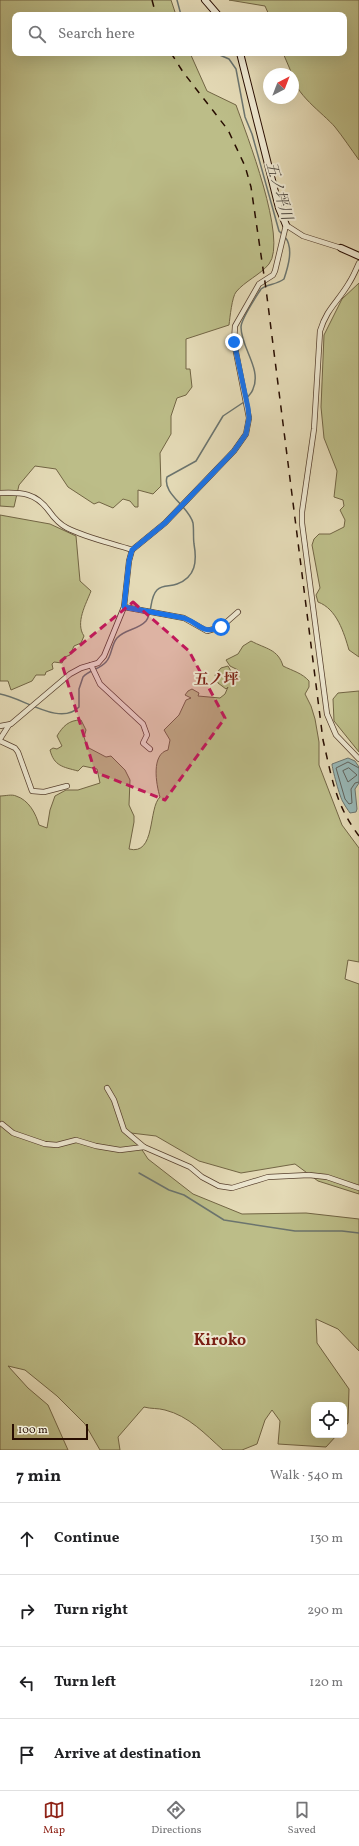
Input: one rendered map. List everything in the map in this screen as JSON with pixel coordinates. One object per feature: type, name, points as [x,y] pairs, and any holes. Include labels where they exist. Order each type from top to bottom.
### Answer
[{"type":"street","points":[[206,0],[216,12]]},
{"type":"street","points":[[67,786],[44,792],[32,791],[16,748],[0,740],[8,725],[70,674],[81,668],[98,663],[104,656],[124,607],[128,567],[132,550],[165,523],[234,451],[246,434],[249,418],[234,342],[235,326],[259,284],[273,275],[286,228],[279,208],[241,56]]},
{"type":"street","points":[[286,228],[303,236],[341,248],[359,256]]},
{"type":"street","points":[[358,758],[336,735],[328,714],[320,666],[302,512],[312,445],[320,331],[332,305],[349,284],[359,264]]},
{"type":"street","points":[[0,493],[26,494],[36,497],[45,505],[56,520],[67,528],[132,550]]},
{"type":"street","points":[[124,607],[184,618],[207,631],[221,627],[238,612]]},
{"type":"street","points":[[91,665],[100,684],[143,724],[147,735],[144,743],[150,749]]},
{"type":"street","points":[[0,726],[8,725]]},
{"type":"street","points":[[107,1088],[114,1100],[124,1130],[144,1147],[190,1167],[219,1186],[232,1188],[268,1177],[309,1176],[327,1177],[359,1188]]},
{"type":"street","points":[[2,1124],[13,1133],[45,1144],[57,1145],[76,1140],[96,1146],[120,1150],[144,1147]]},
{"type":"highlighted area","points":[[133,602],[189,651],[225,718],[165,800],[95,772],[61,661]]},
{"type":"green space","points":[[0,0],[171,0],[175,12],[12,12],[12,56],[191,56],[207,91],[236,105],[256,161],[270,211],[273,233],[273,251],[269,264],[236,292],[232,303],[229,325],[186,339],[186,369],[190,369],[192,387],[186,395],[177,398],[171,416],[171,434],[160,453],[161,486],[153,494],[138,490],[138,507],[135,507],[130,501],[123,499],[113,508],[99,502],[94,504],[68,487],[56,469],[35,466],[19,485],[14,507],[0,506]]},
{"type":"green space","points":[[229,0],[359,0],[359,160],[330,121],[303,95],[299,89],[299,68],[289,68],[284,56],[347,56],[347,12],[268,12],[265,6]]},
{"type":"green space","points":[[359,283],[359,657],[349,650],[345,636],[335,616],[325,605],[318,602],[316,595],[320,588],[312,545],[314,539],[319,534],[330,534],[344,527],[345,520],[340,510],[344,506],[343,500],[334,497],[337,471],[324,438],[321,407],[324,335],[342,299]]},
{"type":"green space","points":[[0,515],[50,524],[76,536],[80,581],[91,591],[81,619],[84,636],[81,643],[74,646],[70,655],[65,657],[62,663],[54,662],[52,664],[53,669],[46,672],[45,675],[36,675],[32,681],[11,690],[8,681],[0,681]]},
{"type":"green space","points":[[251,641],[271,650],[281,660],[283,666],[300,674],[309,681],[309,687],[305,694],[315,719],[319,742],[319,765],[342,825],[359,848],[359,962],[348,960],[345,979],[359,984],[359,1194],[318,1181],[295,1164],[241,1173],[199,1161],[156,1136],[131,1133],[148,1159],[193,1194],[242,1214],[306,1213],[359,1219],[359,1351],[338,1329],[316,1319],[317,1343],[349,1389],[348,1423],[347,1424],[347,1402],[311,1402],[311,1438],[334,1438],[326,1447],[278,1444],[280,1421],[272,1410],[265,1420],[257,1444],[242,1450],[223,1450],[196,1426],[182,1417],[165,1410],[144,1407],[118,1437],[120,1450],[100,1450],[85,1424],[57,1396],[25,1370],[8,1366],[28,1388],[48,1405],[68,1450],[0,1450],[0,796],[14,795],[21,798],[34,812],[39,825],[47,828],[50,810],[55,796],[66,790],[78,790],[100,783],[97,769],[83,766],[78,771],[64,767],[57,763],[50,750],[53,748],[57,749],[62,746],[57,736],[64,727],[70,722],[81,720],[86,730],[84,737],[87,747],[106,757],[111,756],[125,770],[130,780],[129,805],[134,816],[134,822],[129,849],[138,849],[144,845],[148,839],[156,803],[160,797],[156,777],[157,763],[159,757],[168,750],[170,740],[164,730],[179,715],[186,700],[191,698],[185,695],[188,691],[192,689],[199,693],[198,696],[220,698],[225,694],[228,687],[226,689],[218,683],[215,675],[221,668],[228,666],[236,680],[238,670],[230,666],[226,660],[238,654],[243,646]]},
{"type":"green space","points":[[359,691],[359,752],[334,721],[333,699],[338,693]]},
{"type":"water","points":[[348,758],[355,761],[359,767],[359,783],[355,789],[357,809],[356,812],[350,813],[340,795],[332,764]]},
{"type":"waterway","name":"五ノ坪川","points":[[177,0],[180,12]]},
{"type":"waterway","name":"五ノ坪川","points":[[222,56],[229,59],[236,69],[245,117],[252,134],[279,231],[282,234]]},
{"type":"waterway","name":"五ノ坪川","points":[[246,399],[251,393],[255,381],[255,374],[244,343],[241,327],[243,319],[261,289],[284,279],[290,252],[288,241],[285,237]]},
{"type":"waterway","name":"五ノ坪川","points":[[0,694],[9,696],[41,709],[62,714],[71,712],[79,707],[79,689],[83,677],[108,660],[115,641],[120,635],[143,624],[146,621],[150,613],[153,597],[159,588],[177,584],[192,573],[195,562],[193,523],[187,511],[168,489],[167,477],[196,461],[223,416],[244,402]]},
{"type":"waterway","points":[[139,1173],[169,1190],[184,1195],[224,1220],[295,1231],[342,1231],[359,1233]]},
{"type":"railway","points":[[152,0],[155,12]]},
{"type":"railway","points":[[173,56],[183,72],[228,130],[245,166],[251,187],[266,289],[323,740],[339,802],[359,836]]},
{"type":"district","name":"五ノ坪","points":[[216,680]]},
{"type":"district","name":"Kiroko","points":[[220,1341]]},
{"type":"route","points":[[221,627],[213,631],[206,631],[190,620],[184,618],[124,607],[129,561],[132,550],[165,523],[234,451],[246,434],[249,418],[248,408],[234,342]]}]
